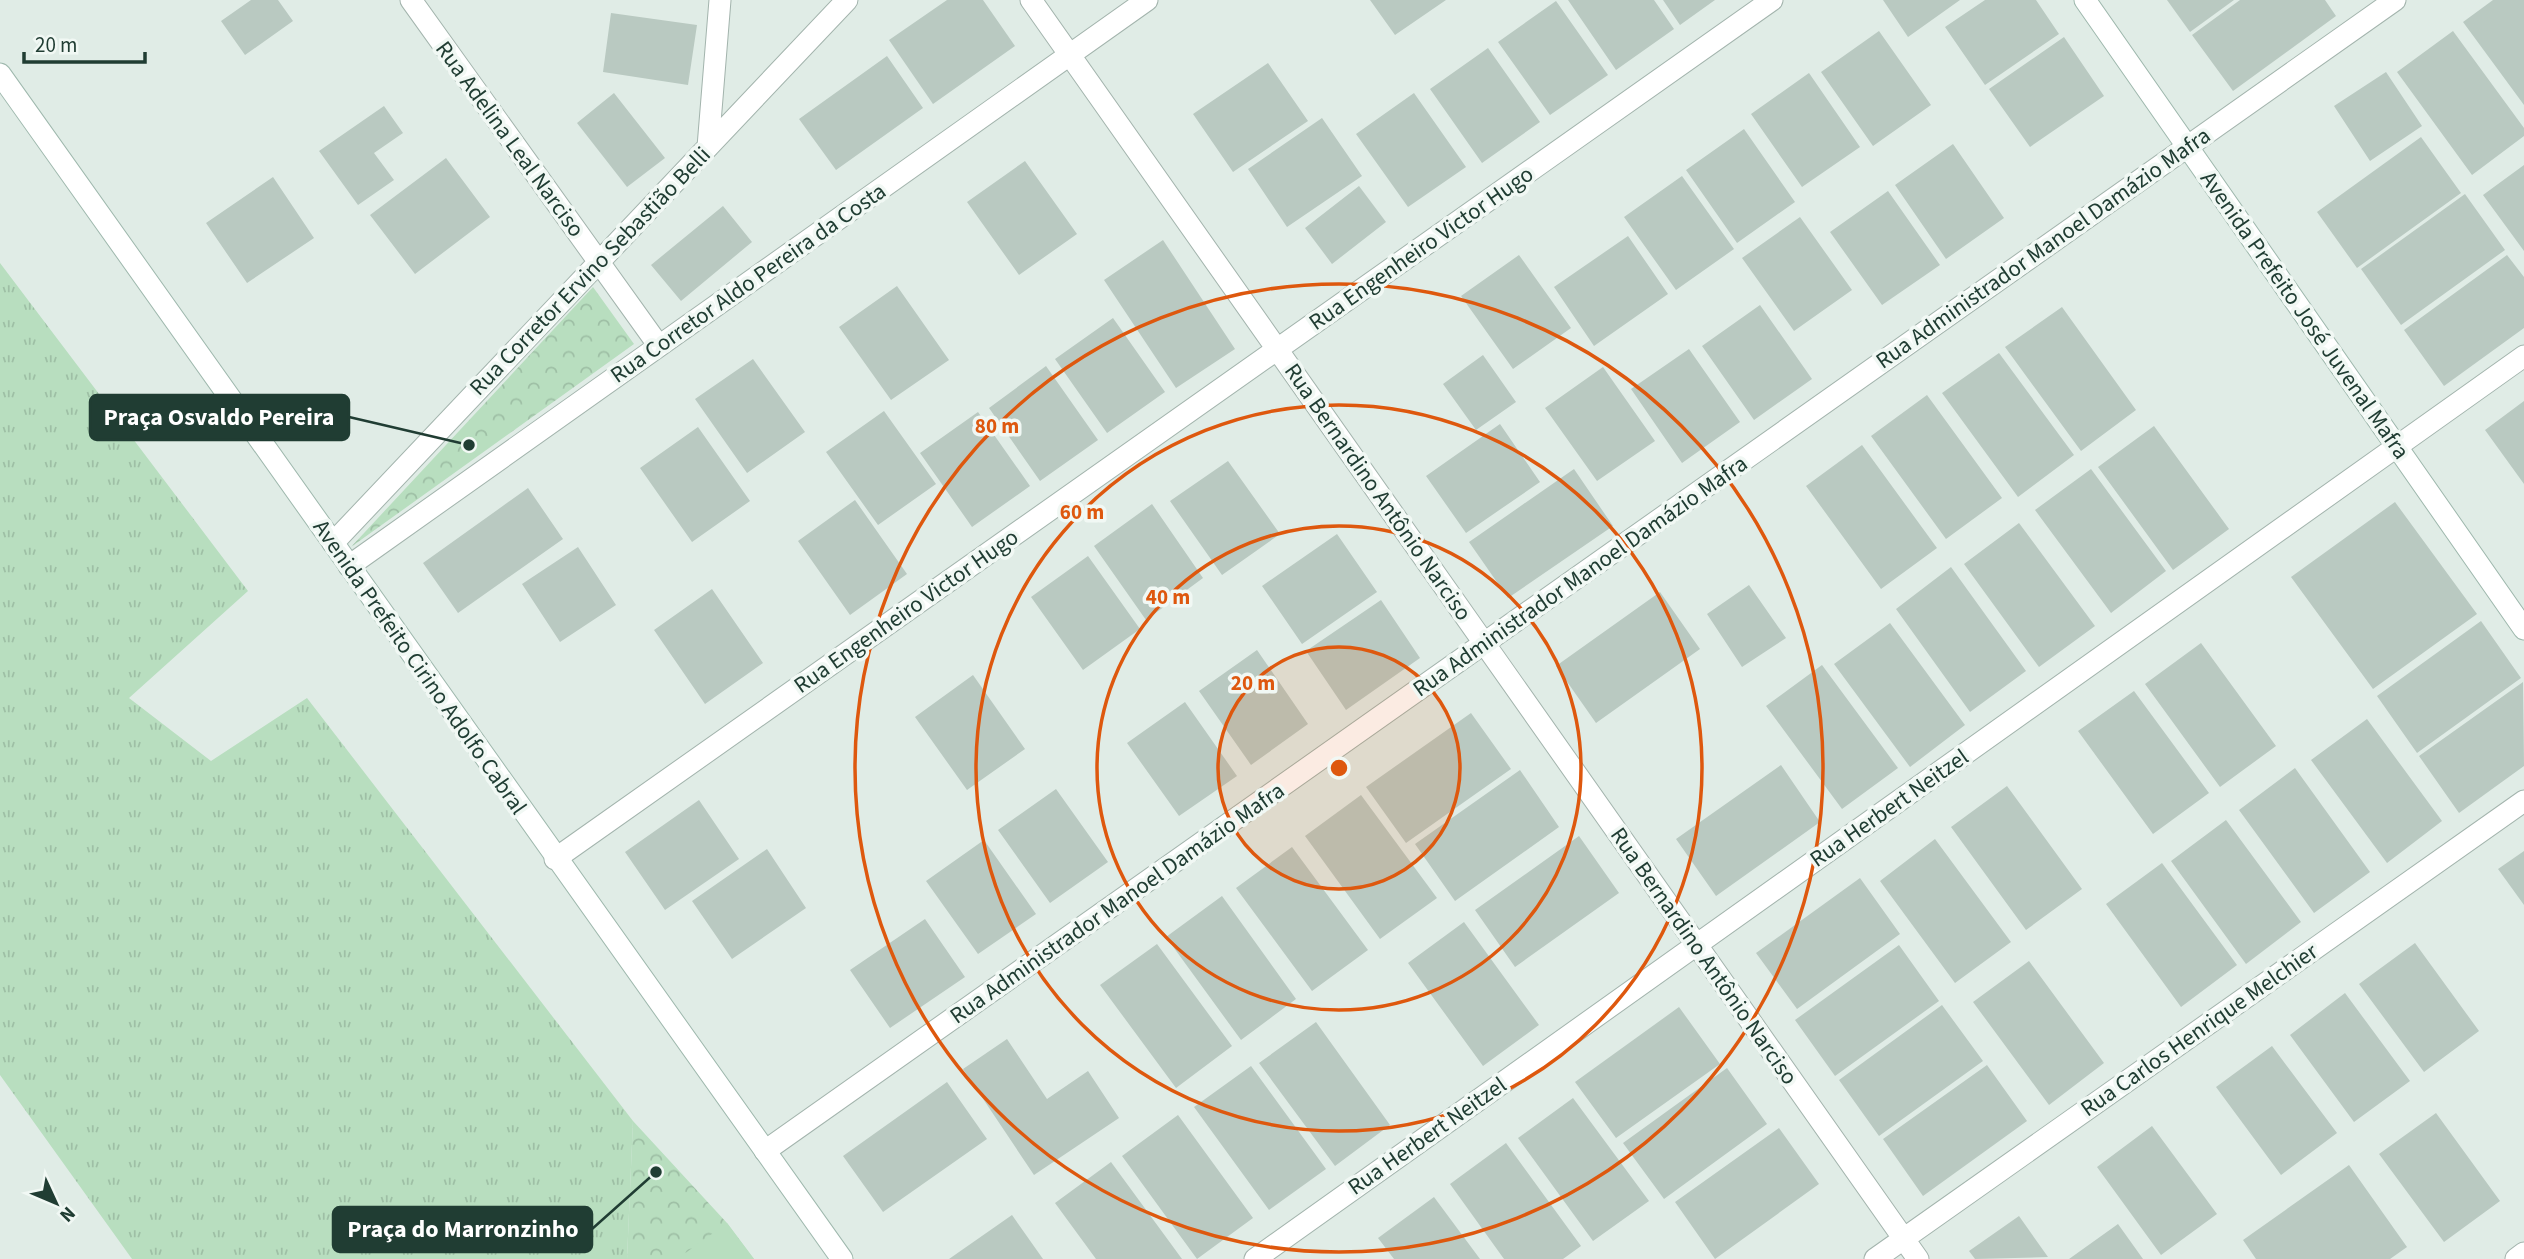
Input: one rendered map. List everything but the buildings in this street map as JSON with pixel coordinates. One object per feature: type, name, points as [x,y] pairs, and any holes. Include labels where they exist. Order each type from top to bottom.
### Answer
[{"type":"street","name":"Rua Adelina Leal Narciso","points":[[411,0],[659,346]]},
{"type":"street","points":[[708,147],[720,0]]},
{"type":"street","name":"Rua Corretor Ervino Sebastião Belli","points":[[333,543],[847,0]]},
{"type":"street","name":"Rua Bernardino Antônio Narciso","points":[[1031,0],[1918,1259]]},
{"type":"street","name":"Rua Corretor Aldo Pereira da Costa","points":[[349,566],[1147,0]]},
{"type":"street","name":"Rua Engenheiro Victor Hugo","points":[[555,859],[1772,0]]},
{"type":"street","name":"Avenida Prefeito José Juvenal Mafra","points":[[2085,0],[2524,629]]},
{"type":"street","name":"Rua Administrador Manoel Damázio Mafra","points":[[765,1151],[2395,0]]},
{"type":"street","name":"Avenida Prefeito Cirino Adolfo Cabral","points":[[0,74],[555,859],[842,1259]]},
{"type":"street","name":"Rua Herbert Neitzel","points":[[1255,1259],[2524,356]]},
{"type":"street","name":"Rua Carlos Henrique Melchier","points":[[1875,1259],[2524,801]]},
{"type":"street","points":[[2516,1259],[2524,1253]]},
{"type":"green space","points":[[0,263],[248,591],[129,698],[211,761],[307,698],[633,1121],[627,1259],[132,1259],[0,1075]]},
{"type":"green space","points":[[593,287],[634,344],[351,547]]},
{"type":"green space","points":[[633,1121],[727,1223],[754,1259],[627,1259]]},
{"type":"green space","points":[[727,1223],[754,1259],[677,1259]]},
{"type":"place","name":"Praça Osvaldo Pereira","points":[[469,445]]},
{"type":"place","name":"Praça do Marronzinho","points":[[656,1172]]}]
